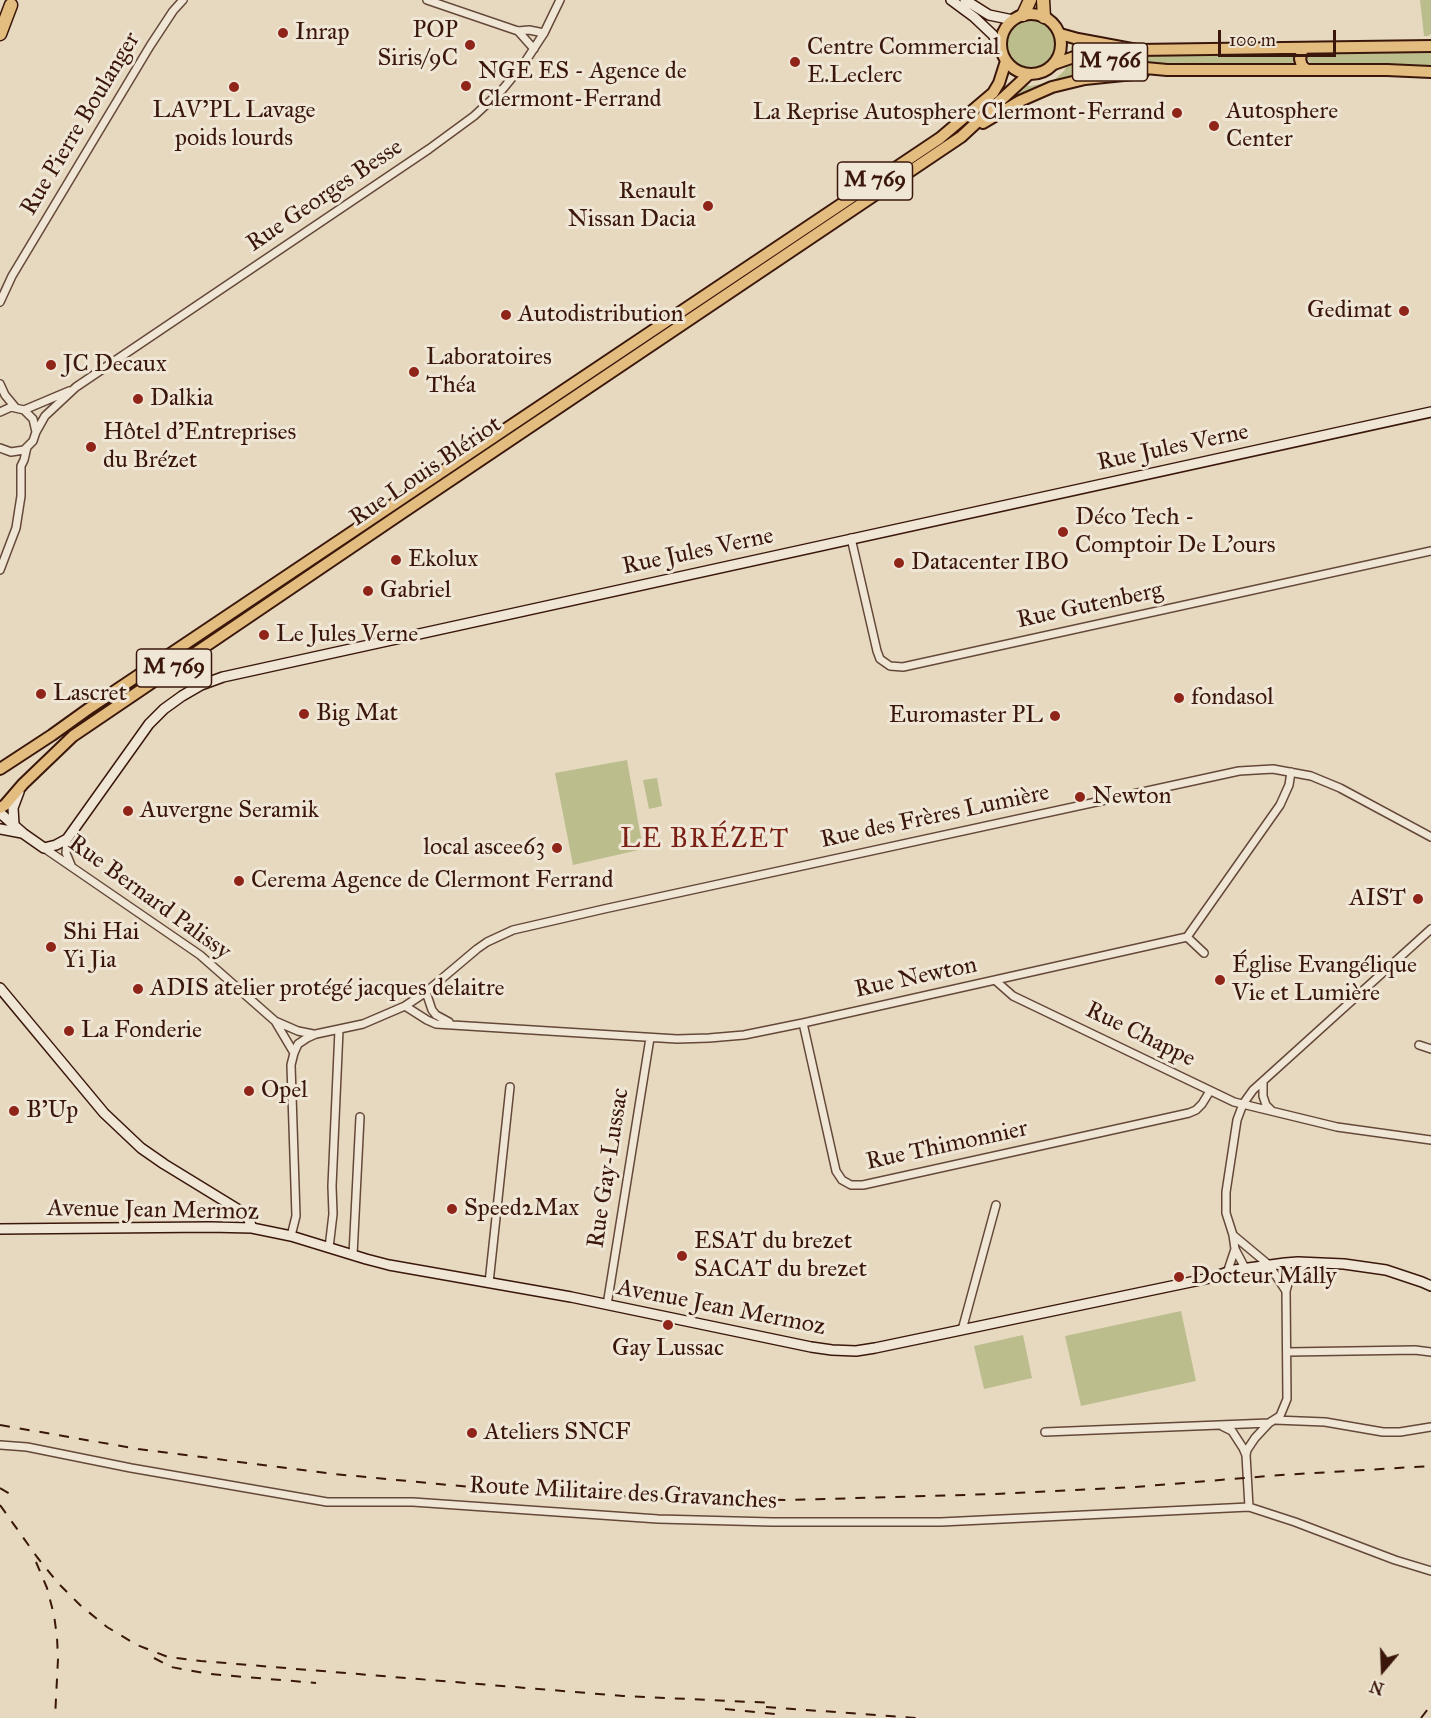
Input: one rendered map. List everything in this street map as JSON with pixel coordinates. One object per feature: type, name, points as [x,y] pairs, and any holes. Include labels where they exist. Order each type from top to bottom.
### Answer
[{"type":"highway","points":[[1018,17],[1030,0]]},
{"type":"highway","points":[[1043,0],[1044,17]]},
{"type":"highway","points":[[0,22],[13,3]]},
{"type":"highway","points":[[0,34],[13,3]]},
{"type":"main road","points":[[951,0],[993,35],[1006,61],[1016,70],[1029,74],[1042,72],[1054,64],[1061,47],[1060,34],[1051,21],[1034,14],[994,18],[965,0]]},
{"type":"main road","points":[[1002,50],[1003,33],[1007,26],[1018,17]]},
{"type":"main road","name":"M 766","points":[[1060,34],[1137,50],[1427,46]]},
{"type":"main road","points":[[1427,46],[1425,41],[1431,37]]},
{"type":"main road","points":[[1305,48],[1300,59],[1306,70]]},
{"type":"main road","name":"M 766","points":[[1054,64],[1081,57],[1135,67],[1167,70],[1405,70],[1431,72]]},
{"type":"main road","name":"Rue Louis Blériot","points":[[0,769],[940,138],[997,89],[1006,61]]},
{"type":"main road","points":[[961,137],[1020,101],[1052,87],[1085,79],[1151,74],[1167,70]]},
{"type":"main road","name":"Rue Louis Blériot","points":[[0,811],[23,784],[73,736],[961,137],[1029,74]]},
{"type":"main road","name":"Rue Jules Verne","points":[[67,839],[148,724],[164,709],[201,685],[247,671],[1431,412]]},
{"type":"main road","points":[[0,764],[52,735]]},
{"type":"main road","points":[[14,825],[13,808],[23,784]]},
{"type":"main road","name":"Rue Bernard Palissy","points":[[0,811],[24,834],[44,848]]},
{"type":"main road","name":"Rue Bernard Palissy","points":[[0,829],[24,834]]},
{"type":"main road","points":[[44,848],[67,839]]},
{"type":"main road","points":[[0,988],[104,1113],[141,1148],[244,1213],[252,1228]]},
{"type":"main road","name":"Avenue Jean Mermoz","points":[[0,1229],[252,1228],[291,1236],[389,1265],[607,1305],[811,1347],[856,1351],[1245,1268],[1285,1263],[1344,1264],[1386,1270],[1428,1284]]},
{"type":"street","name":"Rue Pierre Boulanger","points":[[0,302],[12,276],[150,46],[172,11],[183,0]]},
{"type":"street","points":[[427,0],[518,31],[529,30],[544,33]]},
{"type":"street","name":"Rue Georges Besse","points":[[27,447],[33,441],[45,416],[76,387],[474,116],[502,90],[534,49],[560,0]]},
{"type":"street","points":[[518,31],[534,49]]},
{"type":"street","points":[[0,384],[15,408]]},
{"type":"street","name":"Rue Georges Besse","points":[[24,410],[76,387]]},
{"type":"street","points":[[0,412],[6,408],[24,410],[33,419],[36,432]]},
{"type":"street","points":[[1,449],[20,452],[27,447]]},
{"type":"street","points":[[0,570],[16,528],[21,496],[21,466],[27,447]]},
{"type":"street","points":[[11,452],[21,466]]},
{"type":"street","name":"Rue Gutenberg","points":[[851,538],[880,660],[890,666],[903,667],[1431,551]]},
{"type":"street","name":"Rue des Frères Lumière","points":[[316,1034],[363,1024],[405,1006],[426,992],[487,942],[513,930],[1239,771],[1263,769],[1311,776],[1340,788],[1431,837]]},
{"type":"street","points":[[1204,953],[1187,937],[1280,806],[1289,785],[1291,772]]},
{"type":"street","points":[[67,839],[66,853],[72,867]]},
{"type":"street","name":"Rue Bernard Palissy","points":[[44,848],[200,955],[275,1021],[298,1031],[316,1034]]},
{"type":"street","points":[[1227,1273],[1234,1249],[1233,1235],[1226,1213],[1226,1192],[1237,1120],[1243,1104],[1253,1090],[1431,929]]},
{"type":"street","name":"Rue Newton","points":[[405,1006],[431,1022],[454,1024],[650,1038],[709,1038],[744,1035],[1187,937]]},
{"type":"street","name":"Rue Chappe","points":[[996,981],[1013,996],[1234,1102],[1337,1127],[1431,1140]]},
{"type":"street","points":[[426,992],[436,1015],[454,1024]]},
{"type":"street","name":"Rue Bernard Palissy","points":[[275,1021],[294,1053]]},
{"type":"street","name":"Rue Thimonnier","points":[[803,1023],[836,1171],[842,1180],[851,1185],[863,1185],[1189,1113],[1202,1104],[1210,1091]]},
{"type":"street","points":[[329,1248],[333,1214],[332,1186],[339,1030]]},
{"type":"street","points":[[291,1236],[296,1216],[291,1065],[298,1044],[316,1034]]},
{"type":"street","name":"Rue Gay-Lussac","points":[[607,1305],[650,1038]]},
{"type":"street","points":[[1419,1045],[1431,1049]]},
{"type":"street","points":[[1263,1081],[1263,1096],[1266,1105],[1273,1112]]},
{"type":"street","points":[[489,1283],[510,1087]]},
{"type":"street","points":[[353,1256],[360,1117]]},
{"type":"street","points":[[962,1330],[996,1204]]},
{"type":"street","points":[[1233,1235],[1269,1265],[1286,1291]]},
{"type":"street","points":[[1234,1249],[1245,1268]]},
{"type":"street","points":[[1246,1458],[1250,1445],[1272,1421],[1280,1416],[1287,1399],[1286,1291],[1290,1277],[1308,1262]]},
{"type":"street","points":[[1285,1263],[1290,1277]]},
{"type":"street","points":[[1288,1352],[1415,1350],[1431,1352]]},
{"type":"street","points":[[1045,1432],[1272,1421],[1325,1422],[1383,1432],[1431,1427]]},
{"type":"street","points":[[1217,1425],[1232,1431],[1246,1458],[1249,1507],[1431,1571]]},
{"type":"street","name":"Route Militaire des Gravanches","points":[[0,1445],[27,1447],[131,1468],[327,1502],[413,1502],[658,1519],[941,1522],[1249,1507]]},
{"type":"green space","points":[[1420,0],[1431,0],[1431,34],[1428,36],[1424,36]]},
{"type":"green space","points":[[1026,19],[1036,19],[1049,26],[1056,39],[1056,49],[1049,62],[1036,69],[1026,69],[1017,65],[1010,58],[1006,49],[1006,39],[1010,30],[1017,23]]},
{"type":"green space","points":[[1072,42],[1091,45],[1297,51],[1296,66],[1171,66],[1070,55]]},
{"type":"green space","points":[[1431,50],[1431,67],[1312,65],[1306,57],[1311,51]]},
{"type":"green space","points":[[1075,60],[1099,63],[1098,74],[1055,84],[1053,81],[1064,71],[1068,63]]},
{"type":"green space","points":[[1022,84],[1030,86],[1048,84],[999,110]]},
{"type":"green space","points":[[627,760],[643,849],[573,865],[555,773]]},
{"type":"green space","points":[[657,778],[662,806],[649,809],[643,780]]},
{"type":"green space","points":[[1181,1311],[1196,1381],[1081,1406],[1065,1336]]},
{"type":"green space","points":[[1023,1335],[1032,1378],[984,1389],[974,1346]]},
{"type":"railway","points":[[0,1425],[138,1449],[334,1474],[502,1490],[673,1499],[791,1500],[996,1494],[1135,1487],[1431,1466]]},
{"type":"railway","points":[[0,1488],[10,1494]]},
{"type":"railway","points":[[0,1505],[37,1557],[80,1605],[107,1627],[137,1645],[168,1657],[623,1696],[774,1703]]},
{"type":"railway","points":[[36,1562],[47,1588],[57,1637],[55,1718]]},
{"type":"railway","points":[[154,1658],[171,1667],[210,1674],[316,1683]]},
{"type":"railway","points":[[1421,1718],[1431,1705]]},
{"type":"railway","points":[[766,1707],[917,1718]]},
{"type":"railway","points":[[725,1709],[775,1714]]},
{"type":"place","name":"Inrap","points":[[283,33]]},
{"type":"place","name":"POP Siris/9C","points":[[470,45]]},
{"type":"place","name":"Centre Commercial E.Leclerc","points":[[795,62]]},
{"type":"place","name":"NGE ES - Agence de Clermont-Ferrand","points":[[466,86]]},
{"type":"place","name":"LAV'PL Lavage poids lourds","points":[[234,87]]},
{"type":"place","name":"La Reprise Autosphere Clermont-Ferrand","points":[[1177,113]]},
{"type":"place","name":"Autosphere Center","points":[[1214,126]]},
{"type":"place","name":"Renault Nissan Dacia","points":[[708,206]]},
{"type":"place","name":"Gedimat","points":[[1404,311]]},
{"type":"place","name":"Autodistribution","points":[[506,315]]},
{"type":"place","name":"JC Decaux","points":[[51,365]]},
{"type":"place","name":"Laboratoires Théa","points":[[414,372]]},
{"type":"place","name":"Dalkia","points":[[138,399]]},
{"type":"place","name":"Hôtel d'Entreprises du Brézet","points":[[91,447]]},
{"type":"place","name":"Déco Tech - Comptoir De L'ours","points":[[1063,532]]},
{"type":"place","name":"Ekolux","points":[[396,560]]},
{"type":"place","name":"Datacenter IBO","points":[[899,563]]},
{"type":"place","name":"Gabriel","points":[[368,591]]},
{"type":"place","name":"Le Jules Verne","points":[[264,635]]},
{"type":"place","name":"Lascret","points":[[41,694]]},
{"type":"place","name":"fondasol","points":[[1179,698]]},
{"type":"place","name":"Big Mat","points":[[304,714]]},
{"type":"place","name":"Euromaster PL","points":[[1055,716]]},
{"type":"place","name":"Newton","points":[[1080,797]]},
{"type":"place","name":"Auvergne Seramik","points":[[128,811]]},
{"type":"place","name":"local ascee63","points":[[557,848]]},
{"type":"place","name":"Cerema Agence de Clermont Ferrand","points":[[239,881]]},
{"type":"place","name":"AIST","points":[[1418,899]]},
{"type":"place","name":"Shi Hai Yi Jia","points":[[51,947]]},
{"type":"place","name":"Église Evangélique Vie et Lumière","points":[[1220,980]]},
{"type":"place","name":"ADIS atelier protégé jacques delaitre","points":[[138,989]]},
{"type":"place","name":"La Fonderie","points":[[69,1031]]},
{"type":"place","name":"Opel","points":[[249,1091]]},
{"type":"place","name":"B'Up","points":[[14,1111]]},
{"type":"place","name":"Speed2Max","points":[[452,1209]]},
{"type":"place","name":"ESAT du brezet SACAT du brezet","points":[[682,1256]]},
{"type":"place","name":"Docteur Mally","points":[[1179,1277]]},
{"type":"place","name":"Gay Lussac","points":[[668,1325]]},
{"type":"place","name":"Ateliers SNCF","points":[[472,1433]]},
{"type":"district","name":"LE BRÉZET","points":[[705,840]]}]
